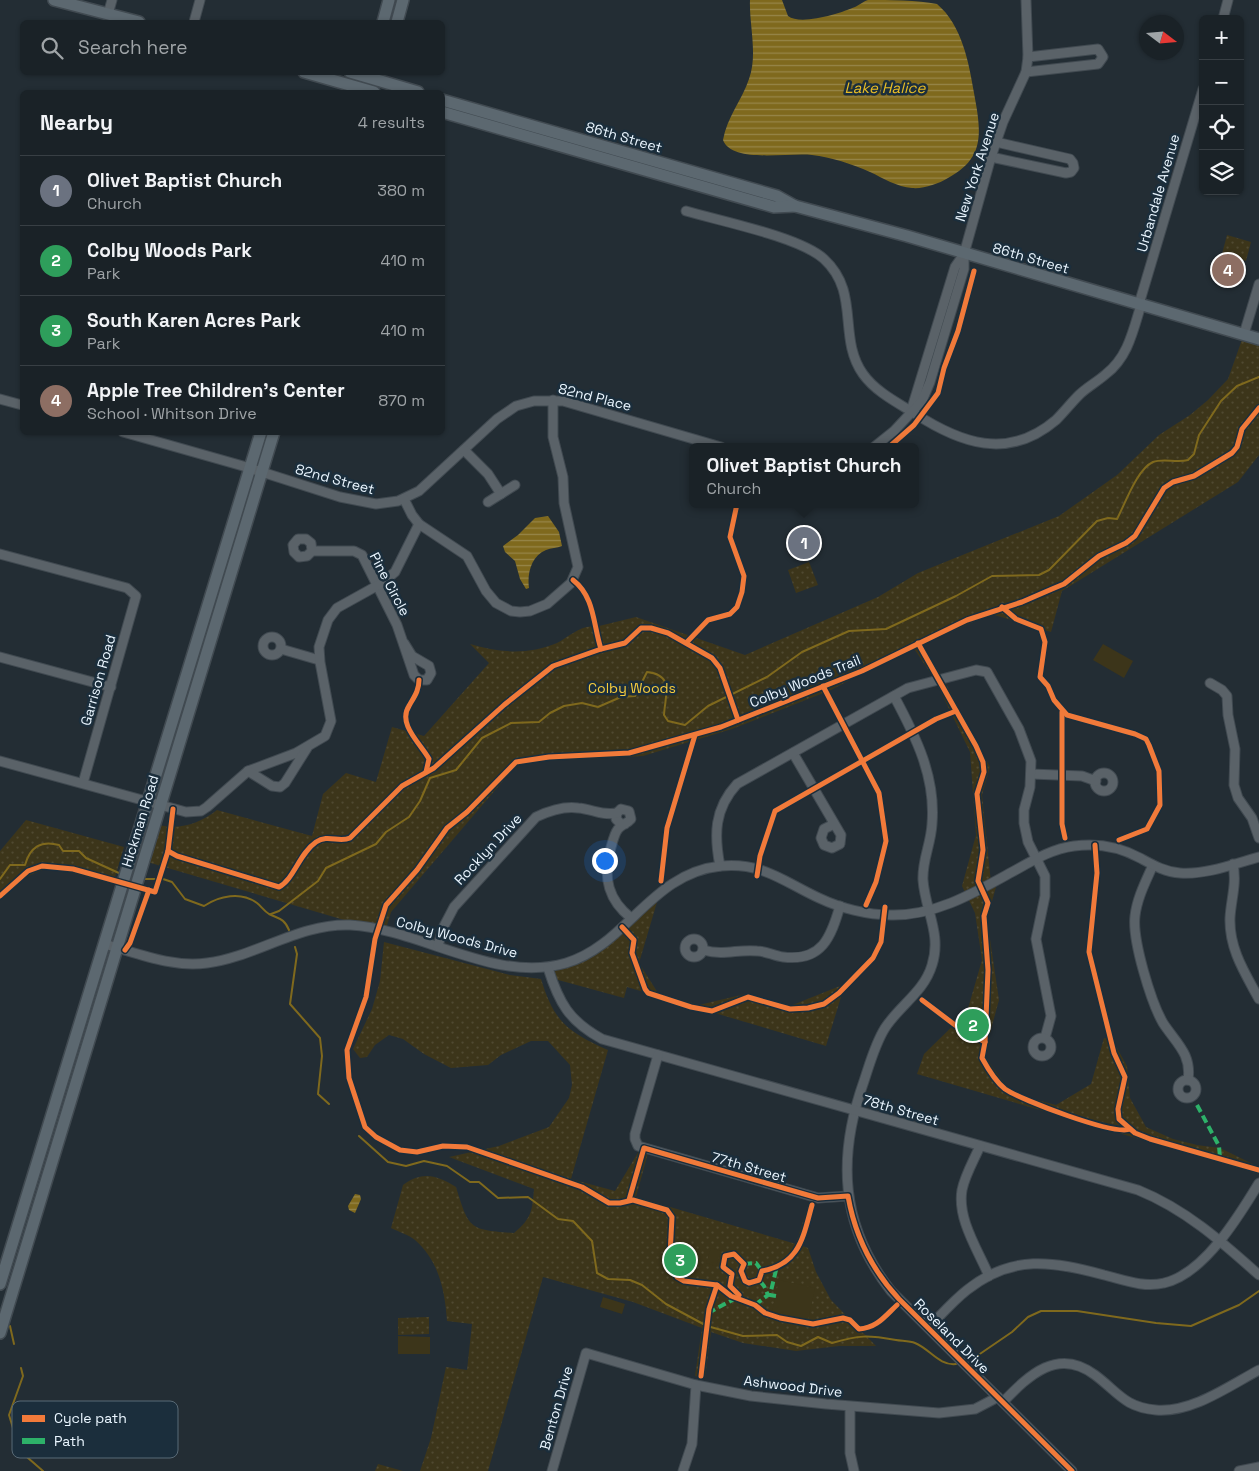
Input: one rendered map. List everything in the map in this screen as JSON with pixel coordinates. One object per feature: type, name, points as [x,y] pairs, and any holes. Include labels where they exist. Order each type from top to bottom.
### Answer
[{"type":"main road","points":[[54,0],[131,20]]},
{"type":"main road","points":[[384,20],[389,0]]},
{"type":"main road","points":[[398,20],[403,0]]},
{"type":"main road","points":[[314,75],[365,90]]},
{"type":"main road","points":[[368,90],[369,75],[381,82],[411,90]]},
{"type":"main road","name":"86th Street","points":[[445,101],[777,196],[795,206],[907,236],[1259,338]]},
{"type":"main road","name":"86th Street","points":[[445,113],[774,207],[795,206]]},
{"type":"main road","name":"Hickman Road","points":[[0,1284],[260,435]]},
{"type":"main road","name":"Hickman Road","points":[[0,1333],[273,435]]},
{"type":"street","points":[[108,14],[112,0]]},
{"type":"street","points":[[195,20],[200,0]]},
{"type":"street","name":"New York Avenue","points":[[879,443],[894,431],[911,411],[955,267],[964,254],[996,142],[1026,72],[1028,56],[1026,0]]},
{"type":"street","points":[[1224,15],[1228,0]]},
{"type":"street","points":[[1026,72],[1098,64],[1103,57],[1098,49],[1028,56]]},
{"type":"street","name":"Urbandale Avenue","points":[[686,212],[794,242],[805,246],[824,259],[840,280],[848,307],[850,345],[864,376],[882,393],[946,434],[970,442],[997,444],[1034,434],[1055,420],[1080,394],[1106,375],[1120,360],[1132,336],[1199,103]]},
{"type":"street","points":[[991,157],[1066,173],[1071,172],[1074,168],[1074,163],[1070,159],[996,142]]},
{"type":"street","points":[[1244,334],[1259,284]]},
{"type":"street","points":[[0,399],[20,404]]},
{"type":"street","points":[[404,499],[412,515],[420,524],[467,556],[486,591],[496,604],[511,611],[520,612],[530,611],[547,604],[572,583],[577,573],[578,561],[564,504],[563,476],[553,437],[553,400]]},
{"type":"street","name":"82nd Place","points":[[404,499],[427,484],[497,419],[510,409],[528,402],[553,400],[707,443]]},
{"type":"street","name":"82nd Street","points":[[134,435],[250,468],[364,504],[388,503],[404,499]]},
{"type":"street","points":[[464,450],[483,469],[501,494]]},
{"type":"street","points":[[488,502],[515,485]]},
{"type":"street","points":[[0,761],[191,813],[201,811],[248,771],[273,763],[308,747],[325,736],[331,721],[320,660],[322,633],[337,608],[389,578],[400,565],[410,539],[420,524]]},
{"type":"street","name":"Pine Circle","points":[[312,551],[358,552],[365,559],[404,643]]},
{"type":"street","name":"Garrison Road","points":[[0,554],[126,588],[134,593],[135,601],[83,783]]},
{"type":"street","points":[[281,649],[320,660]]},
{"type":"street","points":[[0,657],[111,687]]},
{"type":"street","points":[[720,866],[716,845],[716,821],[728,794],[748,777],[908,688],[976,670],[987,672],[1028,749],[1032,774],[1024,823],[1028,842],[1046,876],[1045,896],[1036,939],[1051,1016],[1045,1038]]},
{"type":"street","points":[[1210,683],[1228,696],[1228,715],[1235,749],[1234,785],[1238,798],[1252,818],[1259,838]]},
{"type":"street","name":"Roseland Drive","points":[[894,696],[917,738],[927,767],[933,815],[923,865],[923,882],[936,946],[928,977],[913,998],[893,1017],[877,1041],[855,1111],[846,1163],[848,1196],[857,1230],[875,1269],[892,1291],[1072,1471]]},
{"type":"street","points":[[248,771],[272,786],[280,787],[285,784],[308,747]]},
{"type":"street","points":[[793,753],[834,824]]},
{"type":"street","points":[[1032,774],[1082,776],[1096,781]]},
{"type":"street","name":"Rocklyn Drive","points":[[438,946],[443,928],[454,907],[536,817],[547,812],[579,808],[605,815],[617,813],[621,809],[629,811],[630,819],[618,829],[613,841],[606,874],[612,898],[631,918]]},
{"type":"street","name":"Colby Woods Drive","points":[[104,944],[175,963],[204,964],[236,956],[322,927],[336,925],[364,927],[514,968],[548,968],[580,958],[600,946],[660,892],[682,878],[704,869],[720,866],[739,866],[762,870],[779,876],[800,889],[840,906],[891,916],[942,908],[1036,858],[1061,849],[1095,845],[1129,853],[1153,865],[1179,873],[1196,873],[1259,857]]},
{"type":"street","points":[[1233,864],[1235,888],[1230,920],[1233,945],[1241,967],[1259,998]]},
{"type":"street","points":[[1153,865],[1139,899],[1135,916],[1136,938],[1156,1009],[1188,1058],[1188,1080]]},
{"type":"street","points":[[702,950],[722,954],[756,951],[782,957],[804,956],[820,948],[829,938],[840,906]]},
{"type":"street","name":"78th Street","points":[[548,968],[562,1004],[573,1018],[587,1030],[602,1038],[1138,1190],[1175,1207],[1259,1275]]},
{"type":"street","name":"77th Street","points":[[658,1055],[635,1134],[636,1143],[643,1148],[818,1198],[848,1196]]},
{"type":"street","points":[[980,1146],[966,1177],[961,1202],[967,1224],[989,1276]]},
{"type":"street","points":[[929,1327],[965,1291],[989,1276],[1013,1267],[1053,1263],[1146,1285],[1164,1283],[1189,1271],[1219,1241],[1259,1183]]},
{"type":"street","name":"Ashwood Drive","points":[[586,1353],[696,1385],[751,1396],[850,1407],[939,1413],[975,1409],[1001,1399],[1034,1372],[1054,1364],[1072,1364],[1082,1368],[1094,1374],[1117,1397],[1141,1407],[1157,1410],[1188,1406],[1258,1373]]},
{"type":"street","name":"Benton Drive","points":[[552,1471],[586,1353]]},
{"type":"street","points":[[684,1471],[692,1444],[696,1385]]},
{"type":"street","points":[[850,1407],[850,1453],[854,1471]]},
{"type":"street","points":[[1239,1471],[1259,1467]]},
{"type":"green space","points":[[1227,235],[1251,242],[1246,261],[1222,254]]},
{"type":"green space","name":"Colby Woods","points":[[1244,334],[1259,339],[1259,455],[1238,482],[1062,591],[1051,632],[991,614],[922,645],[943,678],[990,767],[982,795],[991,883],[998,880],[987,919],[999,1000],[984,1055],[1011,1093],[1056,1105],[1091,1084],[1104,1038],[1112,1039],[1127,1066],[1130,1098],[1146,1127],[1173,1139],[1220,1148],[1259,1167],[1259,1174],[917,1074],[924,1054],[967,1012],[982,960],[975,913],[962,886],[976,835],[970,752],[935,680],[913,647],[831,690],[732,729],[643,756],[524,762],[514,768],[391,912],[385,932],[144,861],[155,824],[172,827],[188,825],[203,819],[217,810],[312,836],[323,794],[346,773],[376,782],[392,727],[424,736],[489,663],[470,644],[503,651],[525,651],[557,643],[585,627],[595,627],[636,617],[745,655],[878,597],[918,573],[1059,516],[1117,475],[1159,435],[1190,415],[1208,400],[1228,379]]},
{"type":"green space","points":[[809,562],[818,585],[796,593],[788,570]]},
{"type":"green space","points":[[1103,644],[1133,661],[1124,678],[1093,660]]},
{"type":"green space","points":[[26,820],[124,847],[113,884],[50,867],[21,879],[0,898],[0,851]]},
{"type":"green space","points":[[660,892],[639,963],[658,993],[699,1005],[745,994],[790,1006],[845,984],[826,1046],[627,987],[624,998],[551,978],[548,968],[580,958]]},
{"type":"green space","points":[[384,942],[510,975],[541,979],[551,1006],[564,1024],[582,1037],[608,1050],[571,1179],[615,1191],[639,1151],[648,1153],[636,1197],[796,1244],[810,1199],[815,1201],[803,1246],[808,1248],[816,1272],[831,1300],[876,1346],[839,1346],[796,1351],[743,1343],[711,1332],[705,1378],[695,1376],[702,1328],[633,1302],[543,1277],[488,1471],[420,1471],[431,1438],[446,1367],[467,1370],[472,1324],[447,1321],[445,1299],[439,1277],[430,1257],[415,1240],[391,1228],[403,1185],[423,1176],[436,1177],[456,1187],[464,1211],[473,1225],[488,1230],[514,1233],[530,1214],[534,1189],[449,1157],[499,1146],[549,1127],[569,1098],[572,1085],[570,1065],[548,1041],[531,1041],[501,1055],[488,1065],[451,1068],[424,1054],[403,1039],[389,1035],[375,1045],[367,1057],[360,1058],[353,1049],[372,1009],[380,981]]},
{"type":"green space","points":[[711,1248],[721,1251],[716,1266],[706,1263]]},
{"type":"green space","points":[[779,1280],[815,1288],[808,1320],[772,1312]]},
{"type":"green space","points":[[603,1297],[625,1304],[622,1314],[600,1307]]},
{"type":"green space","points":[[429,1317],[429,1334],[398,1335],[398,1318]]},
{"type":"green space","points":[[398,1336],[430,1337],[430,1354],[398,1354]]},
{"type":"green space","points":[[378,1464],[403,1471],[375,1471]]},
{"type":"water","name":"Lake Halice","points":[[750,0],[782,0],[788,16],[802,20],[821,18],[855,7],[868,0],[912,1],[937,4],[953,23],[963,45],[970,69],[979,131],[975,152],[969,162],[940,182],[926,187],[912,188],[896,184],[856,166],[827,157],[802,154],[749,155],[728,147],[723,140],[725,132],[746,87],[752,69],[753,50]]},
{"type":"water","points":[[548,516],[559,532],[562,546],[546,550],[537,556],[531,566],[529,588],[526,589],[520,579],[515,561],[505,552],[503,546],[518,535],[535,518]]},
{"type":"water","points":[[355,1194],[360,1195],[361,1199],[355,1213],[349,1210],[348,1206]]},
{"type":"waterway","points":[[271,914],[279,911],[318,881],[326,868],[376,844],[386,832],[409,817],[420,801],[430,778],[456,770],[482,738],[511,723],[539,722],[550,713],[564,706],[582,703],[598,707],[621,697],[635,696],[647,672],[662,677],[665,682],[664,715],[668,721],[685,725],[708,706],[767,677],[802,652],[849,631],[886,629],[956,596],[992,576],[1039,575],[1049,570],[1097,521],[1108,518],[1117,519],[1137,479],[1147,466],[1157,461],[1188,460],[1194,454],[1199,435],[1221,401],[1237,386],[1259,377]]},
{"type":"waterway","points":[[0,879],[10,865],[25,865],[33,849],[47,843],[59,845],[63,851],[79,851],[86,858],[121,874]]},
{"type":"waterway","points":[[143,879],[163,879],[172,882],[185,899],[204,906],[223,897],[237,896],[251,899],[269,914],[283,921],[289,930]]},
{"type":"waterway","points":[[295,947],[297,954],[290,1004],[320,1038],[322,1056],[318,1094],[329,1104]]},
{"type":"waterway","points":[[359,1136],[388,1162],[406,1166],[424,1161],[447,1166],[470,1182],[479,1182],[498,1198],[528,1197],[558,1219],[573,1221],[592,1241],[597,1273],[608,1279],[630,1280],[642,1285],[666,1304],[707,1326],[743,1336],[777,1335],[787,1342],[801,1346],[818,1337],[832,1343],[850,1338],[864,1337],[908,1341],[915,1343],[940,1360],[956,1364]]},
{"type":"waterway","points":[[971,1360],[1012,1332],[1028,1317],[1041,1311],[1077,1311],[1156,1323],[1191,1326],[1239,1305],[1259,1291]]},
{"type":"waterway","points":[[10,1326],[14,1344]]},
{"type":"waterway","points":[[14,1401],[23,1376],[21,1368]]},
{"type":"waterway","points":[[12,1407],[9,1415],[12,1425]]},
{"type":"waterway","points":[[28,1458],[43,1471]]},
{"type":"marked path","points":[[1197,1105],[1219,1146],[1220,1158]]},
{"type":"marked path","points":[[744,1264],[756,1263],[762,1271]]},
{"type":"marked path","points":[[776,1296],[770,1295],[777,1266]]},
{"type":"marked path","points":[[755,1305],[768,1295],[759,1280]]},
{"type":"marked path","points":[[708,1313],[736,1298]]},
{"type":"cycle path","points":[[894,443],[914,425],[938,393],[944,368],[958,331],[974,271]]},
{"type":"cycle path","name":"Colby Woods Trail","points":[[897,1305],[876,1324],[859,1329],[850,1320],[843,1318],[813,1324],[780,1318],[765,1313],[755,1305],[731,1296],[717,1285],[684,1281],[677,1277],[670,1255],[672,1217],[667,1210],[633,1200],[609,1203],[582,1187],[467,1147],[443,1146],[417,1152],[400,1150],[376,1137],[365,1127],[349,1078],[347,1050],[366,997],[375,939],[386,905],[417,870],[447,828],[467,812],[516,762],[549,757],[629,753],[721,727],[862,671],[967,620],[1022,602],[1064,584],[1099,556],[1126,543],[1135,536],[1164,488],[1173,482],[1194,476],[1232,453],[1237,447],[1242,429],[1259,408]]},
{"type":"cycle path","points":[[687,642],[708,620],[730,614],[737,607],[742,592],[744,576],[730,537],[736,508]]},
{"type":"cycle path","points":[[573,580],[586,595],[601,649]]},
{"type":"cycle path","points":[[1002,607],[1016,619],[1041,629],[1045,642],[1040,677],[1048,686],[1054,700],[1067,715],[1135,734],[1146,739],[1159,771],[1160,805],[1147,829],[1119,840]]},
{"type":"cycle path","points":[[168,851],[177,856],[279,887],[289,878],[305,853],[316,842],[325,839],[342,840],[350,838],[402,786],[434,768],[504,705],[553,666],[601,649],[625,643],[641,628],[651,628],[668,633],[712,658],[720,668],[738,720]]},
{"type":"cycle path","points":[[918,643],[976,746],[983,762],[984,772],[977,794],[983,850],[978,881],[988,903],[984,916],[988,970],[985,1042],[982,1058],[998,1082],[1014,1094],[1068,1116],[1106,1127],[1121,1130],[1130,1129]]},
{"type":"cycle path","points":[[419,680],[417,691],[406,713],[406,720],[412,734],[429,759],[426,772]]},
{"type":"cycle path","name":"Colby Woods Trail","points":[[823,686],[879,793],[886,841],[876,882],[866,905]]},
{"type":"cycle path","points":[[757,876],[760,856],[775,811],[936,719],[956,711]]},
{"type":"cycle path","points":[[1062,712],[1062,824],[1065,838]]},
{"type":"cycle path","points":[[661,881],[667,828],[695,735]]},
{"type":"cycle path","points":[[0,896],[28,871],[42,866],[73,869],[155,892],[168,851],[173,809]]},
{"type":"cycle path","points":[[1095,845],[1097,873],[1089,952],[1114,1053],[1125,1077],[1118,1109],[1119,1119],[1135,1133],[1150,1139],[1259,1170]]},
{"type":"cycle path","points":[[125,950],[130,943],[149,890]]},
{"type":"cycle path","points":[[622,927],[634,940],[632,953],[648,993],[691,1007],[712,1011],[748,997],[790,1009],[808,1008],[824,1004],[839,993],[873,958],[881,942],[885,907]]},
{"type":"cycle path","points":[[922,1000],[955,1025],[985,1042]]},
{"type":"cycle path","points":[[629,1200],[644,1148],[818,1198],[848,1196],[860,1239],[873,1264],[889,1288],[1072,1471]]},
{"type":"cycle path","points":[[739,1295],[730,1286],[732,1274],[723,1267],[725,1256],[734,1254],[744,1264],[741,1271],[745,1281],[749,1283],[759,1280],[762,1271],[785,1262],[798,1247],[806,1228],[812,1205]]},
{"type":"cycle path","points":[[701,1376],[709,1309],[717,1285]]},
{"type":"place","name":"Apple Tree Children's Center","points":[[1228,270]]},
{"type":"place","name":"Olivet Baptist Church","points":[[804,543]]},
{"type":"place","name":"Colby Woods Park","points":[[973,1025]]},
{"type":"place","name":"South Karen Acres Park","points":[[680,1260]]}]
